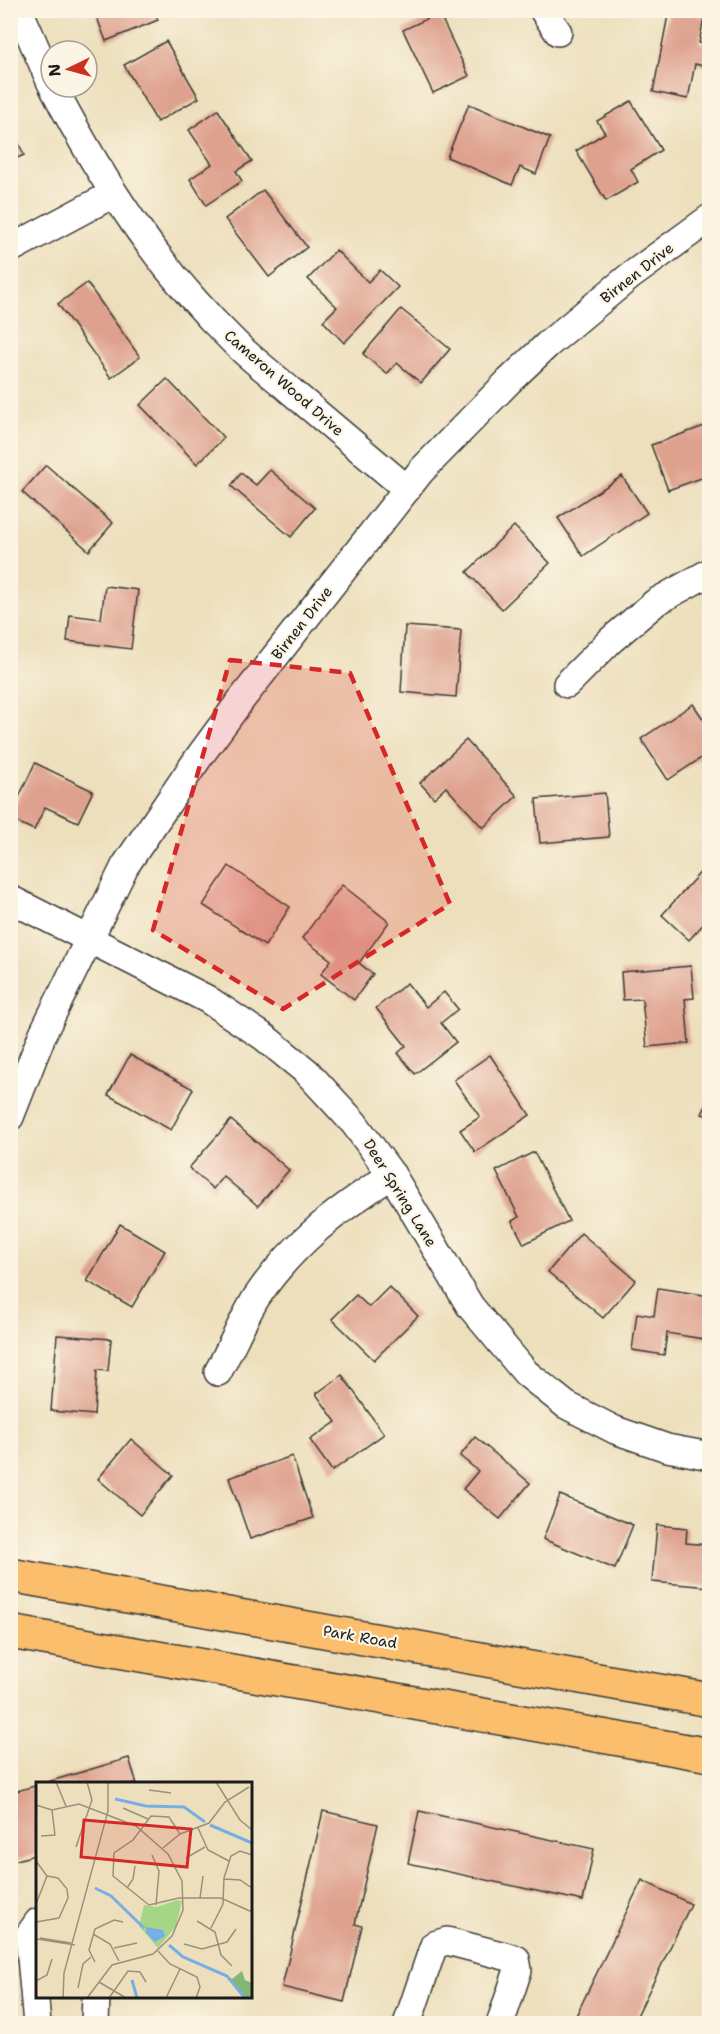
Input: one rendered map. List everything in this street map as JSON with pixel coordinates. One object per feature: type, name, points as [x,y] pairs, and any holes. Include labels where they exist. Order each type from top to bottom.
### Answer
[{"type":"main road","name":"Park Road","points":[[10,1575],[710,1700]]},
{"type":"main road","points":[[10,1632],[710,1755]]},
{"type":"street","name":"Cameron Wood Drive","points":[[19,10],[39,55]]},
{"type":"street","name":"Cameron Wood Drive","points":[[59,99],[84,148],[113,194],[131,221],[185,289],[234,342],[407,489]]},
{"type":"street","points":[[10,249],[113,194]]},
{"type":"street","name":"Birnen Drive","points":[[10,1117],[43,1033],[88,939],[137,846],[241,700],[421,471],[509,381],[548,345],[629,277],[710,218]]},
{"type":"street","points":[[567,684],[611,640],[656,602],[710,572]]},
{"type":"street","name":"Deer Spring Lane","points":[[10,899],[207,999],[264,1037],[307,1072],[354,1123],[392,1175],[470,1306],[526,1373],[566,1404],[615,1430],[667,1448],[710,1456]]},
{"type":"street","points":[[218,1372],[256,1298],[289,1255],[349,1202],[392,1175]]},
{"type":"street","points":[[36,1925],[29,1935],[37,2024]]},
{"type":"street","points":[[407,2024],[434,1945],[447,1941],[516,1959],[518,1970],[500,2024]]},
{"type":"street","points":[[95,2024],[96,1998]]},
{"type":"highlighted area","points":[[230,660],[350,673],[450,904],[283,1009],[153,930]]},
{"type":"building","points":[[94,10],[154,10],[158,20],[106,41]]},
{"type":"building","points":[[669,10],[704,17],[699,43],[710,46],[710,55],[707,67],[695,64],[688,99],[653,92]]},
{"type":"building","points":[[439,13],[469,76],[433,93],[403,30]]},
{"type":"building","points":[[166,41],[199,98],[157,122],[124,65]]},
{"type":"building","points":[[631,101],[661,150],[631,169],[638,182],[606,201],[576,151],[605,133],[597,121]]},
{"type":"building","points":[[469,104],[550,138],[536,174],[520,167],[512,185],[447,157]]},
{"type":"building","points":[[218,110],[252,161],[236,171],[242,181],[206,205],[190,179],[212,164],[189,130]]},
{"type":"building","points":[[10,124],[24,155],[10,161]]},
{"type":"building","points":[[263,190],[307,247],[269,277],[225,219]]},
{"type":"building","points":[[336,250],[368,282],[380,270],[398,287],[344,343],[323,321],[337,307],[308,279]]},
{"type":"building","points":[[87,283],[140,357],[111,378],[58,304]]},
{"type":"building","points":[[401,309],[450,349],[421,383],[397,363],[387,374],[363,354]]},
{"type":"building","points":[[167,379],[224,438],[197,464],[140,405]]},
{"type":"building","points":[[710,424],[710,475],[668,490],[651,445]]},
{"type":"building","points":[[46,465],[113,523],[89,551],[22,492]]},
{"type":"building","points":[[270,470],[315,508],[291,537],[231,486],[241,473],[256,485]]},
{"type":"building","points":[[622,476],[647,513],[583,556],[558,518]]},
{"type":"building","points":[[514,526],[550,563],[502,609],[467,572]]},
{"type":"building","points":[[105,586],[138,590],[131,649],[67,641],[70,615],[101,619]]},
{"type":"building","points":[[405,626],[461,630],[456,697],[401,692]]},
{"type":"building","points":[[693,704],[710,729],[710,752],[668,780],[641,739]]},
{"type":"building","points":[[466,740],[517,796],[483,828],[446,787],[434,798],[420,783]]},
{"type":"building","points":[[35,763],[93,791],[78,822],[45,807],[34,830],[10,819]]},
{"type":"building","points":[[605,793],[609,837],[540,843],[536,799]]},
{"type":"building","points":[[229,866],[290,907],[265,946],[203,905]]},
{"type":"building","points":[[704,868],[710,873],[710,917],[689,940],[662,915]]},
{"type":"building","points":[[342,885],[389,922],[359,963],[373,974],[354,1000],[321,974],[331,960],[302,938]]},
{"type":"building","points":[[691,966],[694,998],[685,999],[689,1043],[647,1047],[642,999],[623,1000],[621,972]]},
{"type":"building","points":[[407,983],[426,1007],[444,992],[458,1009],[441,1023],[456,1042],[415,1074],[398,1053],[406,1046],[376,1008]]},
{"type":"building","points":[[130,1055],[193,1089],[171,1130],[108,1095]]},
{"type":"building","points":[[490,1055],[530,1115],[475,1152],[460,1130],[480,1117],[454,1080]]},
{"type":"building","points":[[710,1097],[710,1117],[702,1114]]},
{"type":"building","points":[[231,1120],[289,1170],[258,1206],[223,1176],[213,1189],[189,1168]]},
{"type":"building","points":[[534,1152],[569,1221],[524,1244],[512,1221],[519,1217],[496,1171]]},
{"type":"building","points":[[120,1224],[165,1251],[132,1307],[87,1281]]},
{"type":"building","points":[[581,1233],[636,1280],[603,1318],[548,1272]]},
{"type":"building","points":[[389,1287],[418,1316],[374,1360],[332,1319],[356,1295],[369,1307]]},
{"type":"building","points":[[658,1288],[710,1296],[710,1340],[667,1333],[664,1355],[632,1350],[637,1313],[654,1316]]},
{"type":"building","points":[[57,1335],[111,1339],[108,1371],[97,1370],[94,1415],[51,1411]]},
{"type":"building","points":[[342,1375],[384,1434],[332,1471],[310,1440],[336,1422],[316,1394]]},
{"type":"building","points":[[475,1437],[530,1483],[500,1519],[463,1489],[478,1471],[460,1456]]},
{"type":"building","points":[[131,1439],[173,1475],[140,1515],[98,1479]]},
{"type":"building","points":[[292,1456],[313,1518],[250,1539],[229,1478]]},
{"type":"building","points":[[560,1495],[633,1525],[615,1569],[543,1539]]},
{"type":"building","points":[[657,1525],[687,1528],[686,1543],[710,1545],[710,1587],[652,1582]]},
{"type":"building","points":[[129,1758],[136,1782],[47,1782]]},
{"type":"building","points":[[36,1786],[36,1855],[10,1862],[10,1793]]},
{"type":"building","points":[[323,1811],[378,1824],[355,1924],[362,1926],[344,2002],[282,1987]]},
{"type":"building","points":[[419,1811],[594,1849],[583,1901],[408,1863]]},
{"type":"building","points":[[642,1880],[691,1904],[633,2024],[572,2024]]}]
